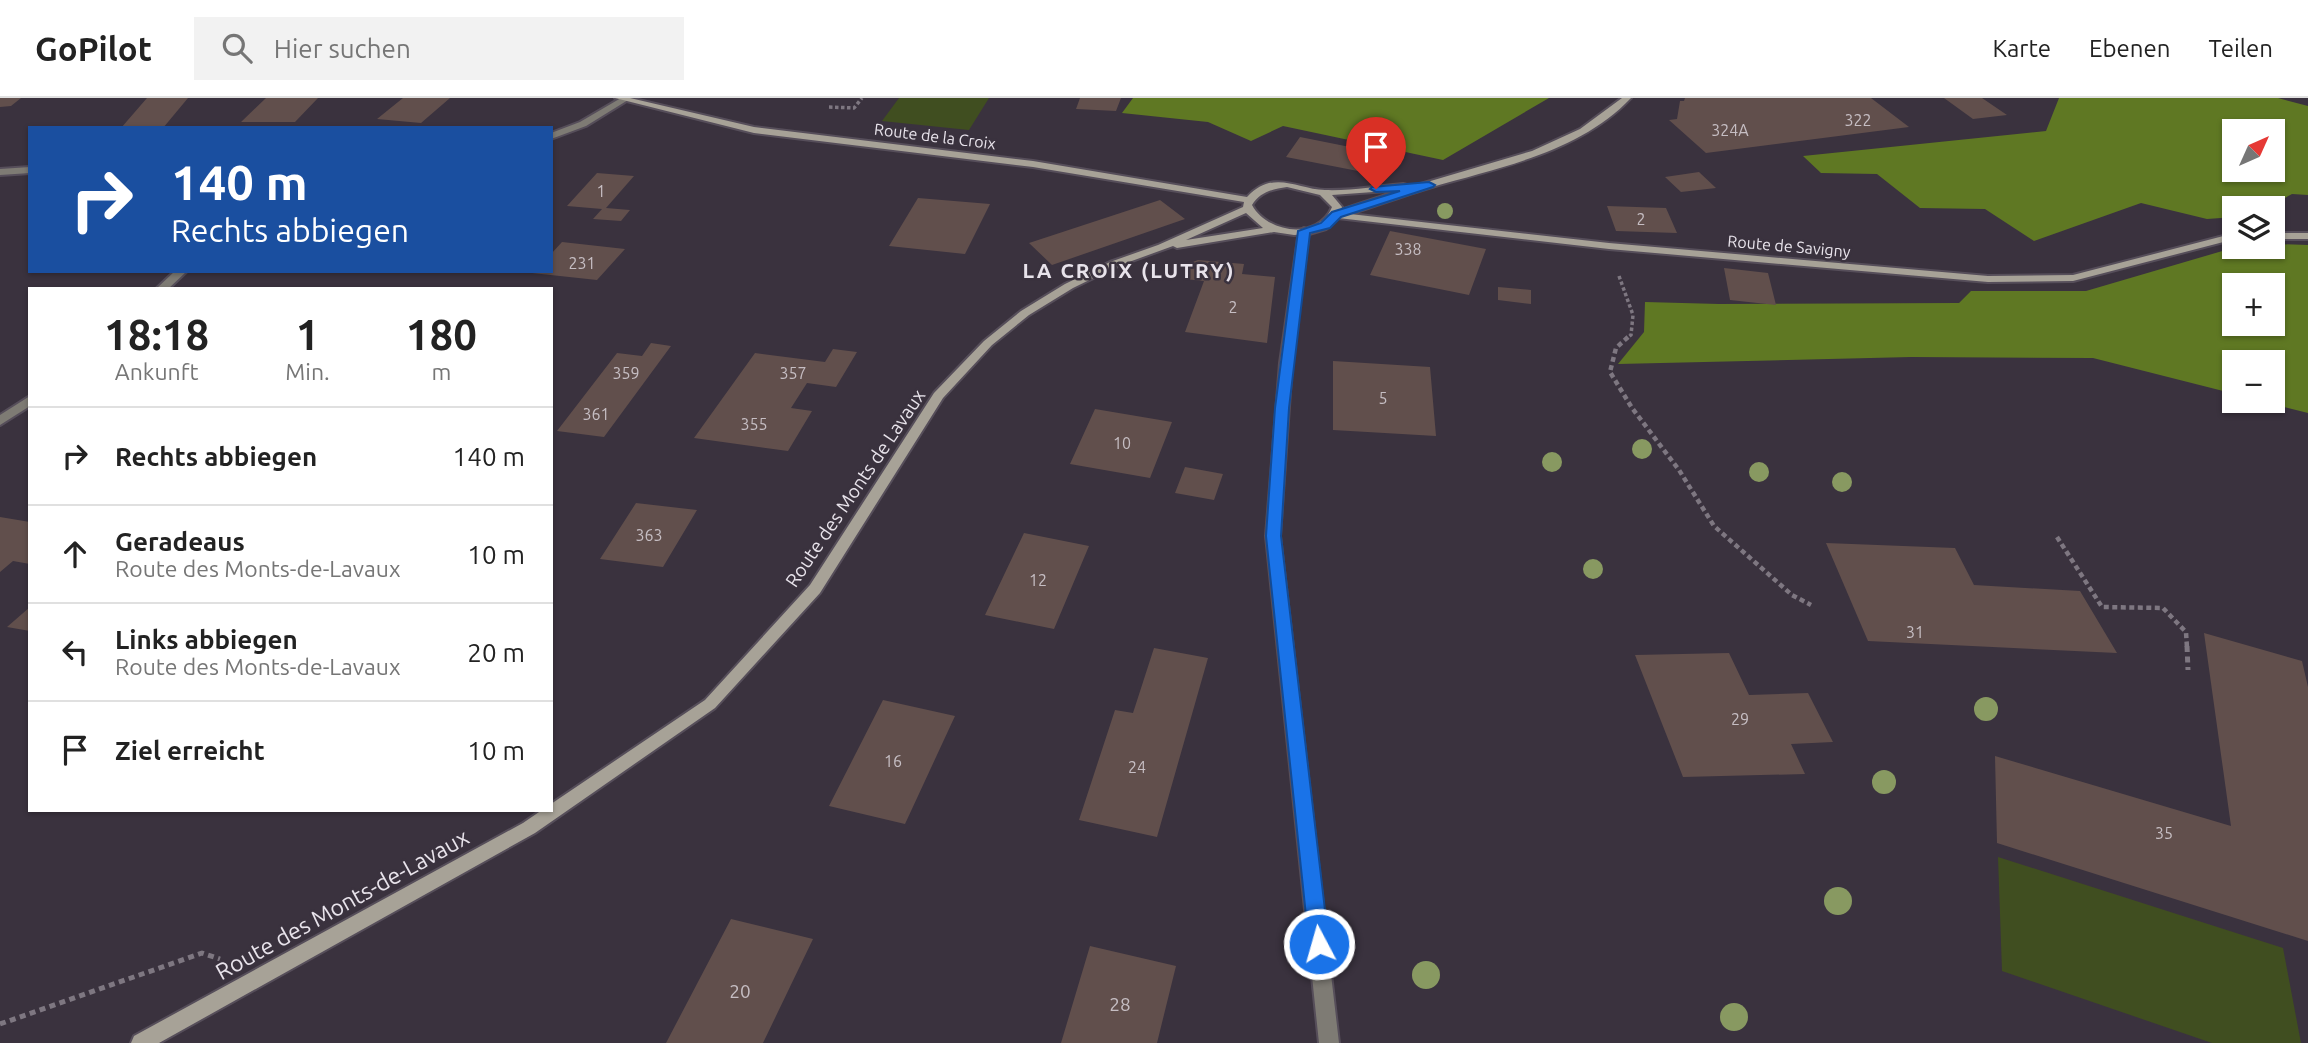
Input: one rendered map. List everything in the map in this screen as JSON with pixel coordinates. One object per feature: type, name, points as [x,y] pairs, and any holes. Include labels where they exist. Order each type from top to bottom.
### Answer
[{"type":"street","points":[[1329,1043],[1273,536],[1286,363],[1304,231],[1325,225],[1336,215],[1429,185],[1524,159],[1583,132],[1627,98]]},
{"type":"street","points":[[553,135],[583,124],[621,99]]},
{"type":"street","name":"Route de la Croix","points":[[621,99],[754,130],[1033,164],[1248,205]]},
{"type":"street","points":[[0,172],[28,170]]},
{"type":"street","name":"Route des Monts de Lavaux","points":[[566,804],[710,704],[815,589],[938,396],[988,343],[1025,313],[1069,286],[1114,264],[1161,247],[1248,205],[1254,194],[1274,186],[1300,185],[1324,192]]},
{"type":"street","points":[[1324,192],[1429,185]]},
{"type":"street","points":[[1324,192],[1337,207],[1336,215]]},
{"type":"street","points":[[1248,205],[1262,224],[1275,229]]},
{"type":"street","name":"Route de Savigny","points":[[1336,215],[1609,246],[1988,279],[2073,278],[2222,239]]},
{"type":"street","name":"Route des Monts de Lavaux","points":[[1161,247],[1275,229],[1304,231]]},
{"type":"street","points":[[2285,236],[2308,236]]},
{"type":"street","points":[[163,287],[180,273]]},
{"type":"street","points":[[0,421],[28,401]]},
{"type":"street","name":"Route des Monts-de-Lavaux","points":[[141,1043],[519,834],[566,804]]},
{"type":"path","points":[[1616,267],[1633,315],[1631,335],[1616,348],[1610,372],[1632,408],[1679,470],[1714,526],[1792,595],[1811,605]]},
{"type":"path","points":[[2057,537],[2102,607],[2163,608],[2186,632],[2188,670]]},
{"type":"path","points":[[0,1024],[202,953],[228,962]]},
{"type":"green space","points":[[899,98],[989,98],[969,130],[882,121]]},
{"type":"green space","points":[[1133,98],[1549,98],[1443,160],[1283,126],[1251,141],[1208,122],[1122,113]]},
{"type":"green space","points":[[2059,98],[2278,98],[2308,106],[2308,195],[2292,194],[2285,198],[2222,196],[2222,218],[2207,219],[2141,203],[2034,241],[1985,209],[1920,208],[1877,174],[1821,173],[1803,156],[2046,131]]},
{"type":"green space","points":[[2285,244],[2308,245],[2308,413],[2285,407],[2285,350],[2222,350],[2222,391],[2093,358],[1911,357],[1618,364],[1644,332],[1645,302],[1959,303],[1971,291],[2086,291],[2222,251],[2222,259],[2285,259]]},
{"type":"green space","points":[[1998,857],[2283,948],[2301,1043],[2212,1043],[2002,971]]},
{"type":"building","points":[[0,98],[21,98],[11,106],[0,107]]},
{"type":"building","points":[[147,98],[188,98],[165,126],[123,126]]},
{"type":"building","points":[[266,98],[318,98],[295,122],[241,122]]},
{"type":"building","points":[[403,98],[450,98],[421,123],[377,119]]},
{"type":"building","points":[[1080,98],[1121,98],[1116,111],[1076,109]]},
{"type":"building","points":[[1685,98],[1871,98],[1909,127],[1706,153],[1669,120],[1677,119],[1680,101]]},
{"type":"building","points":[[1944,98],[1982,98],[2007,115],[1973,119]]},
{"type":"building","points":[[1300,137],[1375,152],[1363,172],[1286,157]]},
{"type":"building","points":[[1699,172],[1716,188],[1681,192],[1665,177]]},
{"type":"building","points":[[597,173],[634,176],[606,208],[630,210],[621,221],[593,219],[602,209],[567,206]]},
{"type":"building","points":[[918,198],[990,204],[965,254],[889,246]]},
{"type":"building","points":[[1160,200],[1185,219],[1052,265],[1029,243]]},
{"type":"building","points":[[1607,206],[1666,208],[1677,233],[1616,231]]},
{"type":"building","points":[[1390,231],[1486,249],[1469,295],[1370,275]]},
{"type":"building","points":[[562,242],[625,249],[597,280],[532,273],[553,273],[553,252]]},
{"type":"building","points":[[1198,260],[1244,264],[1242,274],[1275,277],[1267,343],[1185,332],[1204,281],[1184,279],[1190,263]]},
{"type":"building","points":[[1724,268],[1768,273],[1776,305],[1730,300]]},
{"type":"building","points":[[1498,287],[1531,290],[1531,304],[1498,300]]},
{"type":"building","points":[[651,343],[671,346],[604,437],[557,431],[617,353],[642,356]]},
{"type":"building","points":[[833,349],[857,352],[836,387],[807,383],[791,408],[812,411],[788,451],[694,438],[755,353],[825,362]]},
{"type":"building","points":[[1333,361],[1430,367],[1436,436],[1333,430]]},
{"type":"building","points":[[1095,409],[1172,422],[1150,478],[1070,464]]},
{"type":"building","points":[[1185,467],[1223,474],[1214,500],[1175,493]]},
{"type":"building","points":[[636,503],[697,510],[663,567],[600,559]]},
{"type":"building","points":[[0,517],[28,522],[28,564],[13,561],[0,572]]},
{"type":"building","points":[[1024,533],[1089,546],[1054,629],[985,615]]},
{"type":"building","points":[[1826,543],[1955,548],[1974,585],[2080,591],[2117,653],[1868,641]]},
{"type":"building","points":[[28,609],[28,631],[7,627]]},
{"type":"building","points":[[2204,633],[2302,661],[2308,687],[2308,941],[1997,843],[1995,756],[2231,826]]},
{"type":"building","points":[[1154,648],[1208,658],[1157,837],[1079,820],[1115,710],[1133,713]]},
{"type":"building","points":[[1729,653],[1749,695],[1808,693],[1833,742],[1791,744],[1805,774],[1683,777],[1635,655]]},
{"type":"building","points":[[883,700],[955,716],[905,824],[829,806]]},
{"type":"building","points":[[731,919],[813,939],[763,1043],[666,1043]]},
{"type":"building","points":[[1090,946],[1176,966],[1157,1043],[1061,1043]]},
{"type":"district","name":"LA CROIX (LUTRY)","points":[[1129,270]]},
{"type":"route","points":[[1319,944],[1283,604],[1273,536],[1282,408],[1304,231],[1325,225],[1336,215],[1429,185],[1376,189]]}]
